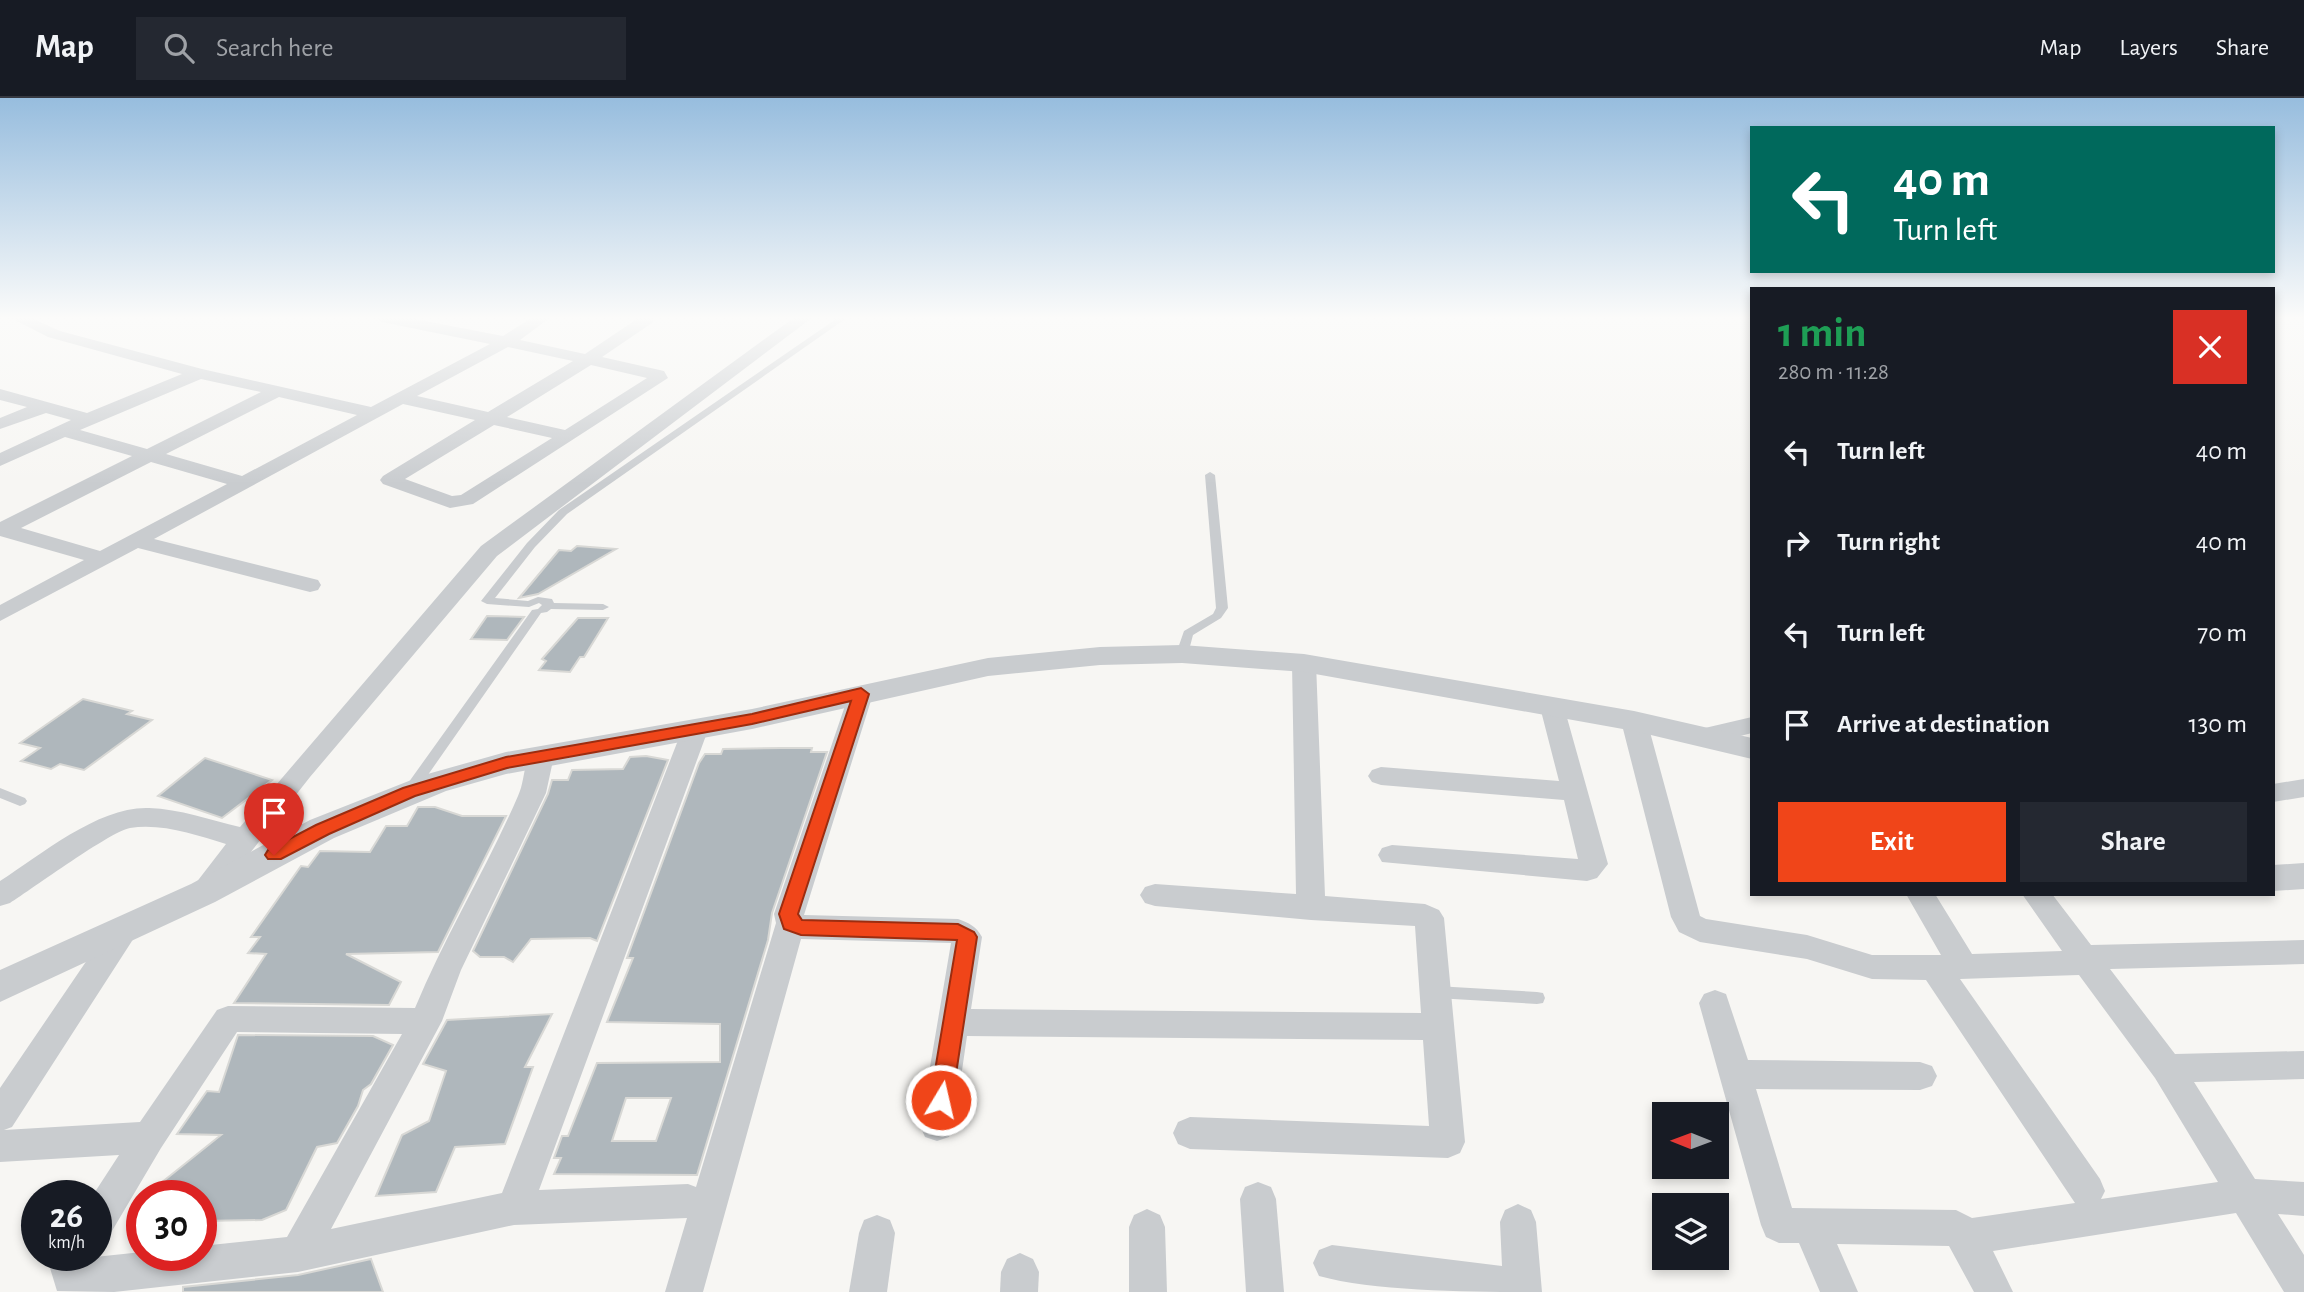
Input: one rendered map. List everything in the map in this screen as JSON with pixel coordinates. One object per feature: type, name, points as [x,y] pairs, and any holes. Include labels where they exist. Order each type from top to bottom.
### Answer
[{"type":"street","points":[[0,460],[88,419],[199,373],[373,413]]},
{"type":"street","points":[[0,614],[448,373]]},
{"type":"street","points":[[566,373],[390,480],[450,502],[466,500],[659,378],[658,375],[648,373]]},
{"type":"street","points":[[203,893],[489,551],[730,373]]},
{"type":"street","points":[[1,529],[277,391]]},
{"type":"street","points":[[0,394],[88,419]]},
{"type":"street","points":[[401,398],[568,436]]},
{"type":"street","points":[[0,424],[45,407]]},
{"type":"street","points":[[65,431],[245,483]]},
{"type":"street","points":[[1,529],[103,559]]},
{"type":"street","points":[[136,541],[310,584]]},
{"type":"street","points":[[0,988],[203,893],[322,829],[409,792],[506,763],[695,730],[988,667],[1100,656],[1182,654],[1304,663],[1634,722],[1750,749]]},
{"type":"street","points":[[1304,663],[1311,909]]},
{"type":"street","points":[[684,1292],[791,923],[789,914],[861,694]]},
{"type":"street","points":[[1392,855],[1587,870],[1594,864],[1552,707]]},
{"type":"street","points":[[1634,722],[1690,924],[1700,930],[1807,947],[1872,967],[1950,968],[2304,952]]},
{"type":"street","points":[[1701,737],[1750,725]]},
{"type":"street","points":[[514,1208],[695,730]]},
{"type":"street","points":[[298,1254],[426,1021],[446,970],[533,793],[541,756]]},
{"type":"street","points":[[1381,776],[1574,792]]},
{"type":"street","points":[[2275,793],[2304,788]]},
{"type":"street","points":[[0,895],[115,822],[129,818],[146,815],[246,839]]},
{"type":"street","points":[[2275,878],[2304,876]]},
{"type":"street","points":[[1155,895],[1427,916],[1448,1142],[1190,1133]]},
{"type":"street","points":[[1921,896],[1950,968],[2087,1191]]},
{"type":"street","points":[[2038,896],[2167,1068],[2304,1290]]},
{"type":"street","points":[[791,923],[801,927],[963,933],[967,937],[937,1126]]},
{"type":"street","points":[[0,1116],[126,927]]},
{"type":"street","points":[[1715,1003],[1779,1225],[1956,1228],[1966,1237],[1994,1292]]},
{"type":"street","points":[[112,1198],[228,1019],[426,1021]]},
{"type":"street","points":[[954,1022],[1439,1027]]},
{"type":"street","points":[[2167,1068],[2304,1065]]},
{"type":"street","points":[[1735,1074],[1920,1076]]},
{"type":"street","points":[[0,1146],[149,1137]]},
{"type":"street","points":[[1966,1237],[2245,1195],[2304,1199]]},
{"type":"street","points":[[1258,1199],[1265,1292]]},
{"type":"street","points":[[69,1271],[69,1278],[298,1254],[514,1208],[688,1201]]},
{"type":"street","points":[[1332,1262],[1523,1290],[1518,1222]]},
{"type":"street","points":[[1147,1227],[1148,1292]]},
{"type":"street","points":[[1811,1227],[1839,1292]]},
{"type":"street","points":[[868,1292],[877,1233]]},
{"type":"lane","points":[[603,607],[537,608],[487,601],[531,545],[563,512],[764,373]]},
{"type":"lane","points":[[1182,654],[1188,633],[1217,616],[1222,608],[1210,475]]},
{"type":"lane","points":[[409,792],[537,608]]},
{"type":"lane","points":[[0,793],[20,801]]},
{"type":"lane","points":[[1436,992],[1537,998]]},
{"type":"building","points":[[577,546],[616,549],[538,594],[519,598],[559,550],[571,551]]},
{"type":"building","points":[[487,616],[524,617],[507,640],[471,639]]},
{"type":"building","points":[[578,618],[608,618],[584,657],[580,657],[570,672],[539,670],[546,661],[542,659]]},
{"type":"building","points":[[83,699],[132,711],[127,714],[152,720],[84,770],[60,764],[51,769],[21,761],[40,748],[20,743]]},
{"type":"building","points":[[812,748],[811,752],[827,752],[772,913],[768,940],[697,1175],[554,1174],[561,1158],[554,1158],[562,1136],[568,1136],[597,1063],[720,1062],[720,1024],[607,1022],[633,958],[627,958],[699,763],[705,754],[721,754],[723,749]],"holes":[[[626,1098],[671,1098],[656,1141],[612,1141]]]},
{"type":"building","points":[[646,756],[668,760],[597,941],[590,938],[531,939],[513,962],[504,957],[480,957],[473,951],[548,794],[552,780],[568,780],[572,770],[623,769],[630,757]]},
{"type":"building","points":[[205,758],[272,780],[222,818],[158,796]]},
{"type":"building","points":[[418,807],[435,807],[462,816],[506,816],[438,952],[346,954],[401,982],[389,1005],[234,1003],[266,954],[248,953],[260,937],[251,937],[301,866],[308,867],[320,851],[370,852],[386,826],[407,826]]},
{"type":"building","points":[[552,1014],[525,1067],[533,1067],[505,1144],[455,1147],[436,1192],[376,1196],[402,1135],[429,1121],[446,1071],[423,1064],[447,1020]]},
{"type":"building","points":[[238,1035],[373,1036],[393,1045],[371,1084],[363,1090],[358,1106],[337,1143],[317,1147],[286,1210],[262,1220],[217,1221],[217,1180],[165,1180],[221,1135],[177,1134],[207,1091],[219,1092]]},
{"type":"building","points":[[371,1259],[383,1292],[183,1292],[183,1287],[298,1275]]},
{"type":"route","points":[[274,855],[322,829],[409,792],[506,763],[633,738],[752,719],[861,694],[789,914],[791,923],[801,927],[958,931],[967,937],[941,1100]]}]
